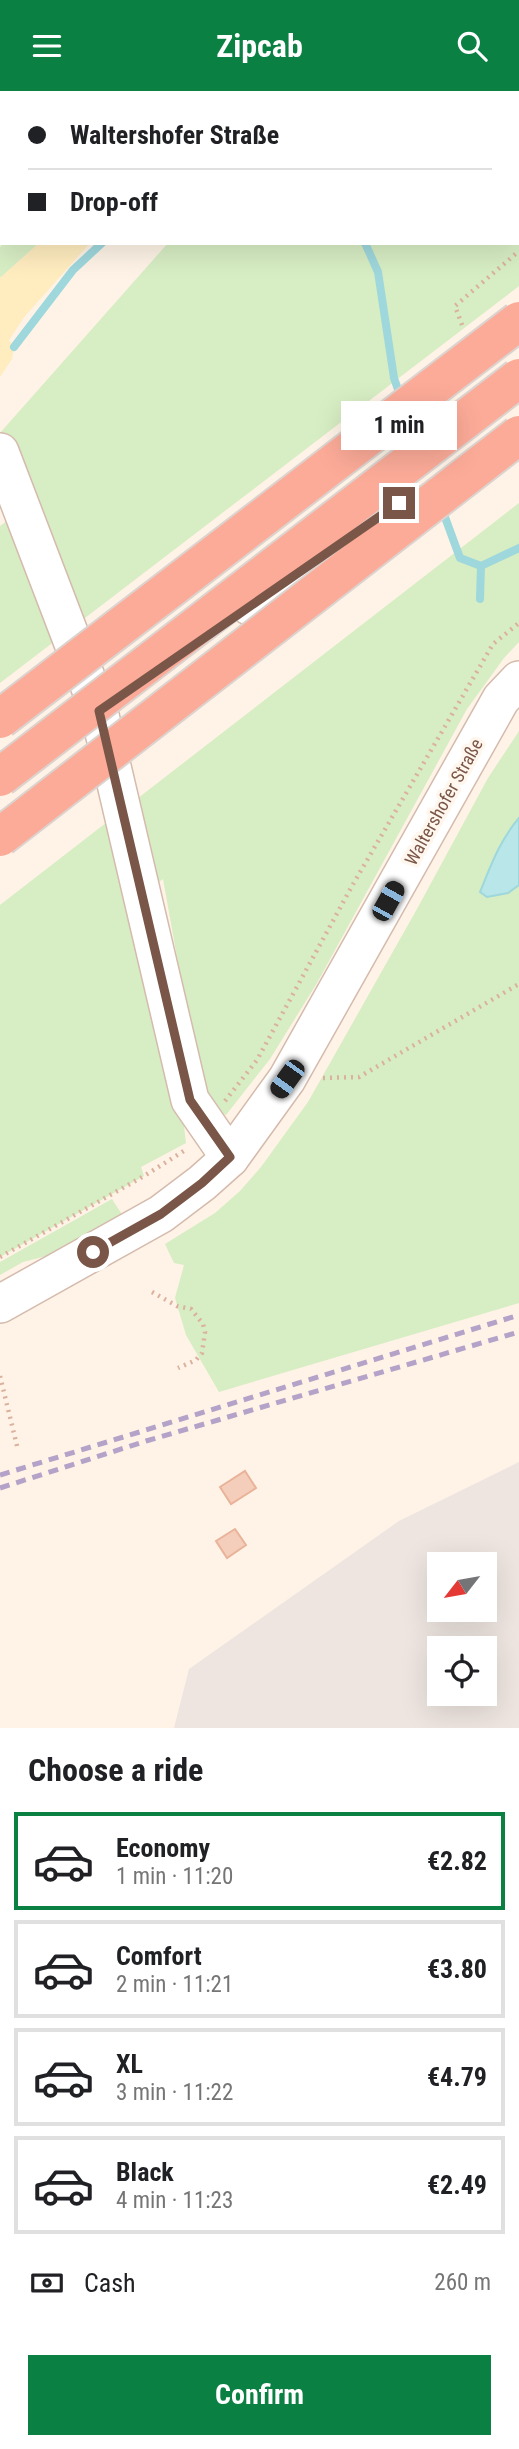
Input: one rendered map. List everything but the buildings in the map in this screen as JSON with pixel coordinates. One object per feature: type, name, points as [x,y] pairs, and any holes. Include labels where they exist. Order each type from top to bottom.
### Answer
[{"type":"highway","points":[[0,719],[519,321]]},
{"type":"highway","points":[[0,776],[519,378]]},
{"type":"highway","points":[[0,837],[519,435]]},
{"type":"street","points":[[0,452],[99,711],[190,1100],[230,1157]]},
{"type":"street","points":[[0,789],[99,711],[399,503]]},
{"type":"street","name":"Waltershofer Straße","points":[[0,1304],[161,1214],[202,1183],[230,1157],[287,1079],[501,699],[519,680]]},
{"type":"path","points":[[0,1258],[185,1151],[257,1060],[352,886],[493,643],[519,623]]},
{"type":"path","points":[[287,1079],[359,1077],[519,985]]},
{"type":"path","points":[[152,1292],[191,1309],[203,1324],[205,1342],[202,1353],[196,1360],[178,1368]]},
{"type":"path","points":[[0,1376],[18,1450]]},
{"type":"shaded area","points":[[519,1462],[519,1728],[174,1728],[189,1669],[399,1521]]},
{"type":"green space","points":[[2,245],[37,245],[0,278]]},
{"type":"green space","points":[[166,245],[519,245],[519,286],[0,683],[0,526],[22,510],[0,452],[0,433]]},
{"type":"green space","points":[[519,503],[519,642],[467,709],[317,983],[270,1059],[226,1115],[213,1111],[201,1090],[163,879],[134,900],[180,1094],[186,1143],[141,1167],[144,1176],[0,1257],[0,905]]},
{"type":"green space","points":[[519,731],[519,1303],[219,1392],[186,1335],[175,1298],[184,1265],[174,1263],[165,1244],[215,1213],[240,1191],[261,1167],[308,1102],[488,778]]},
{"type":"green space","points":[[112,1199],[123,1216],[62,1252],[23,1262],[0,1275],[0,1262]]},
{"type":"sand","points":[[37,245],[88,245],[25,316],[9,340],[14,347],[12,359],[0,377],[0,278]]},
{"type":"water","points":[[519,818],[519,885],[508,893],[487,897],[480,892],[484,882],[501,844]]},
{"type":"waterway","points":[[14,347],[73,270],[100,245]]},
{"type":"waterway","points":[[366,245],[378,272],[394,378],[401,398]]},
{"type":"waterway","points":[[442,509],[460,558],[481,566]]},
{"type":"waterway","points":[[480,599],[481,566],[519,548]]},
{"type":"railway","points":[[0,1475],[519,1315]]},
{"type":"railway","points":[[0,1488],[146,1441],[519,1332]]},
{"type":"route","points":[[93,1252],[161,1214],[202,1183],[230,1157],[190,1100],[99,711],[399,503]]}]
